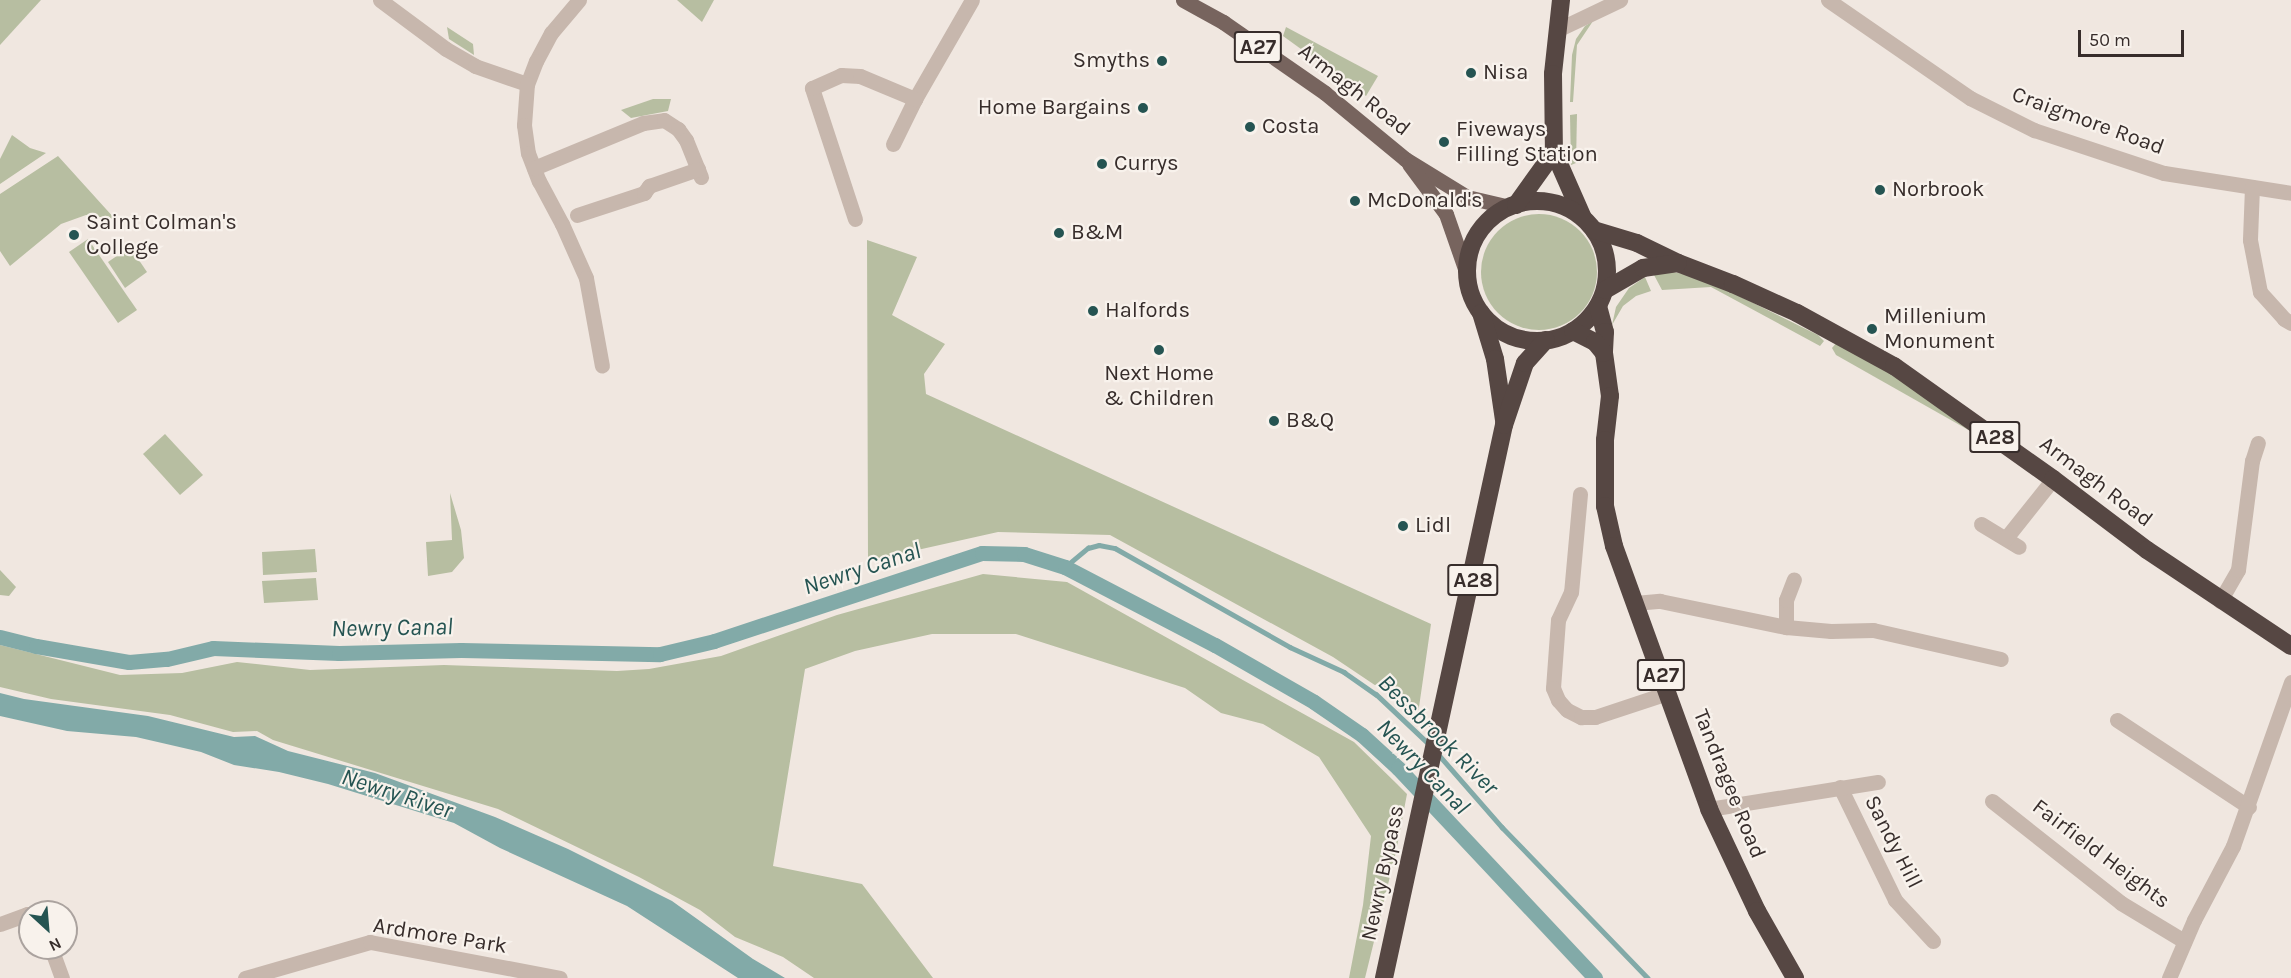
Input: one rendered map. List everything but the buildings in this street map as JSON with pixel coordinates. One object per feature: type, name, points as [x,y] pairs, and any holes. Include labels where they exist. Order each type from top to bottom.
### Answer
[{"type":"highway","points":[[1561,0],[1553,74],[1554,152],[1606,259],[1602,298]]},
{"type":"highway","points":[[1513,206],[1554,152]]},
{"type":"highway","name":"A28","points":[[1589,224],[1555,203],[1536,201],[1513,206],[1485,225],[1474,240],[1468,258],[1468,277],[1472,295],[1480,312],[1490,323],[1510,335],[1531,341],[1546,340],[1573,331],[1587,320],[1602,298]]},
{"type":"highway","name":"Armagh Road","points":[[1589,224],[1797,313],[1894,366],[2220,601],[2291,646]]},
{"type":"highway","name":"Armagh Road","points":[[1602,298],[1643,268],[1678,263]]},
{"type":"highway","name":"Tandragee Road","points":[[1602,298],[1604,353],[1610,396],[1605,440],[1605,506],[1614,546],[1709,809],[1756,911],[1795,978]]},
{"type":"highway","points":[[1480,312],[1495,359],[1504,425]]},
{"type":"highway","points":[[1573,331],[1594,342],[1604,353]]},
{"type":"highway","points":[[1504,425],[1525,363],[1546,340]]},
{"type":"highway","name":"Newry Bypass","points":[[1384,978],[1439,734],[1504,425]]},
{"type":"main road","name":"Armagh Road","points":[[1183,0],[1223,22],[1325,93],[1405,159],[1467,197],[1513,206]]},
{"type":"main road","name":"Armagh Road","points":[[1405,159],[1446,214],[1468,277]]},
{"type":"street","points":[[380,0],[446,49],[475,66],[526,84]]},
{"type":"street","points":[[579,0],[551,33],[526,84],[524,125],[534,168],[586,278],[602,366]]},
{"type":"street","points":[[893,144],[915,99],[972,0]]},
{"type":"street","points":[[1557,30],[1620,0]]},
{"type":"street","name":"Craigmore Road","points":[[1828,0],[1970,98],[2034,130],[2164,173],[2291,193]]},
{"type":"street","points":[[855,219],[812,88],[841,75],[860,76],[915,99]]},
{"type":"street","points":[[534,168],[643,123],[664,120],[678,129],[699,173],[649,186],[644,193],[578,215]]},
{"type":"street","points":[[2252,187],[2250,240],[2260,292],[2284,319],[2291,323]]},
{"type":"street","points":[[2220,601],[2238,570],[2252,461],[2258,443]]},
{"type":"street","points":[[1981,524],[2013,542],[2053,479]]},
{"type":"street","points":[[1580,494],[1571,592],[1558,620],[1553,688],[1558,700],[1567,710],[1581,717],[1595,717],[1667,693]]},
{"type":"street","points":[[1786,627],[1786,600],[1794,579]]},
{"type":"street","points":[[1635,603],[1660,601],[1786,627],[1831,631],[1873,630],[2001,659]]},
{"type":"street","name":"Fairfield Heights","points":[[2169,978],[2184,941],[2221,872],[2249,807],[2291,682]]},
{"type":"street","points":[[2117,720],[2249,807]]},
{"type":"street","name":"Sandy Hill","points":[[1709,809],[1878,782]]},
{"type":"street","name":"Sandy Hill","points":[[1839,787],[1895,900],[1933,941]]},
{"type":"street","name":"Fairfield Heights","points":[[1992,801],[2121,903],[2184,941]]},
{"type":"street","points":[[0,924],[18,919]]},
{"type":"street","name":"Ardmore Park","points":[[245,978],[370,942],[560,978]]},
{"type":"street","points":[[55,960],[62,978]]},
{"type":"green space","points":[[0,0],[41,0],[0,45]]},
{"type":"green space","points":[[677,0],[714,0],[702,22]]},
{"type":"green space","points":[[1593,21],[1577,45],[1573,102],[1570,102],[1572,55],[1576,39],[1585,26]]},
{"type":"green space","points":[[447,27],[473,44],[474,55],[449,39]]},
{"type":"green space","points":[[1286,27],[1378,76],[1366,96],[1283,36]]},
{"type":"green space","points":[[653,99],[671,99],[668,111],[631,118],[621,110]]},
{"type":"green space","points":[[1577,114],[1576,163],[1571,165],[1570,115]]},
{"type":"green space","points":[[12,135],[30,148],[46,153],[0,184],[0,159]]},
{"type":"green space","points":[[58,156],[115,219],[86,215],[61,224],[10,266],[0,251],[0,194]]},
{"type":"green space","points":[[1539,214],[1561,218],[1580,231],[1593,250],[1597,272],[1593,294],[1580,313],[1561,326],[1539,330],[1517,326],[1498,313],[1485,294],[1481,272],[1485,250],[1498,231],[1517,218]]},
{"type":"green space","points":[[88,239],[137,310],[118,323],[69,252]]},
{"type":"green space","points":[[867,240],[917,257],[892,315],[945,344],[924,374],[926,394],[1431,624],[1418,714],[1333,657],[1110,535],[998,532],[868,561]]},
{"type":"green space","points":[[130,247],[147,272],[125,288],[108,262]]},
{"type":"green space","points":[[1667,271],[1691,275],[1717,285],[1818,335],[1824,341],[1820,346],[1711,287],[1662,290],[1654,275]]},
{"type":"green space","points":[[1645,277],[1651,291],[1636,296],[1623,306],[1612,325],[1616,307],[1629,288]]},
{"type":"green space","points":[[1837,342],[1895,376],[1972,432],[1836,355],[1832,348]]},
{"type":"green space","points":[[165,434],[203,475],[180,495],[143,454]]},
{"type":"green space","points":[[450,493],[461,530],[464,558],[452,572],[428,576],[426,542],[452,540]]},
{"type":"green space","points":[[315,549],[317,572],[263,575],[262,552]]},
{"type":"green space","points":[[0,570],[16,587],[9,596],[0,595]]},
{"type":"green space","points":[[983,574],[1067,582],[1354,742],[1407,794],[1396,852],[1365,978],[1349,978],[1363,905],[1371,836],[1319,757],[1263,724],[1221,713],[1185,688],[1016,634],[932,634],[855,651],[805,669],[773,866],[862,884],[933,978],[814,978],[783,957],[735,937],[700,910],[639,877],[498,809],[273,740],[257,731],[233,732],[170,715],[51,699],[0,687],[0,645],[120,675],[182,673],[237,662],[310,670],[444,665],[617,671],[649,669],[721,656],[837,615]]},
{"type":"green space","points":[[316,578],[318,600],[264,603],[262,581]]},
{"type":"water","name":"Newry River","points":[[0,693],[24,699],[148,716],[234,737],[255,736],[288,751],[375,773],[495,817],[568,849],[672,901],[753,959],[785,978],[738,978],[627,906],[500,848],[454,823],[328,784],[279,772],[234,765],[201,752],[136,737],[67,731],[0,716]]},
{"type":"waterway","name":"Bessbrook River","points":[[1065,567],[1088,548],[1099,545],[1115,548],[1290,647],[1344,672],[1376,694],[1429,744]]},
{"type":"waterway","name":"Newry Canal","points":[[0,637],[36,646],[129,662],[167,659],[213,648],[339,653],[461,650],[660,654],[714,641],[982,553],[1024,554],[1065,567],[1215,645],[1314,702],[1362,735],[1398,768],[1595,978]]},
{"type":"waterway","name":"Bessbrook River","points":[[1439,755],[1502,827],[1648,978]]},
{"type":"place","name":"Smyths","points":[[1162,61]]},
{"type":"place","name":"Nisa","points":[[1471,73]]},
{"type":"place","name":"Home Bargains","points":[[1143,108]]},
{"type":"place","name":"Costa","points":[[1250,127]]},
{"type":"place","name":"Fiveways Filling Station","points":[[1444,142]]},
{"type":"place","name":"Currys","points":[[1102,164]]},
{"type":"place","name":"Norbrook","points":[[1880,190]]},
{"type":"place","name":"McDonald's","points":[[1355,201]]},
{"type":"place","name":"B&M","points":[[1059,233]]},
{"type":"place","name":"Saint Colman's College","points":[[74,235]]},
{"type":"place","name":"Halfords","points":[[1093,311]]},
{"type":"place","name":"Millenium Monument","points":[[1872,329]]},
{"type":"place","name":"Next Home & Children","points":[[1159,350]]},
{"type":"place","name":"B&Q","points":[[1274,421]]},
{"type":"place","name":"Lidl","points":[[1403,526]]}]
